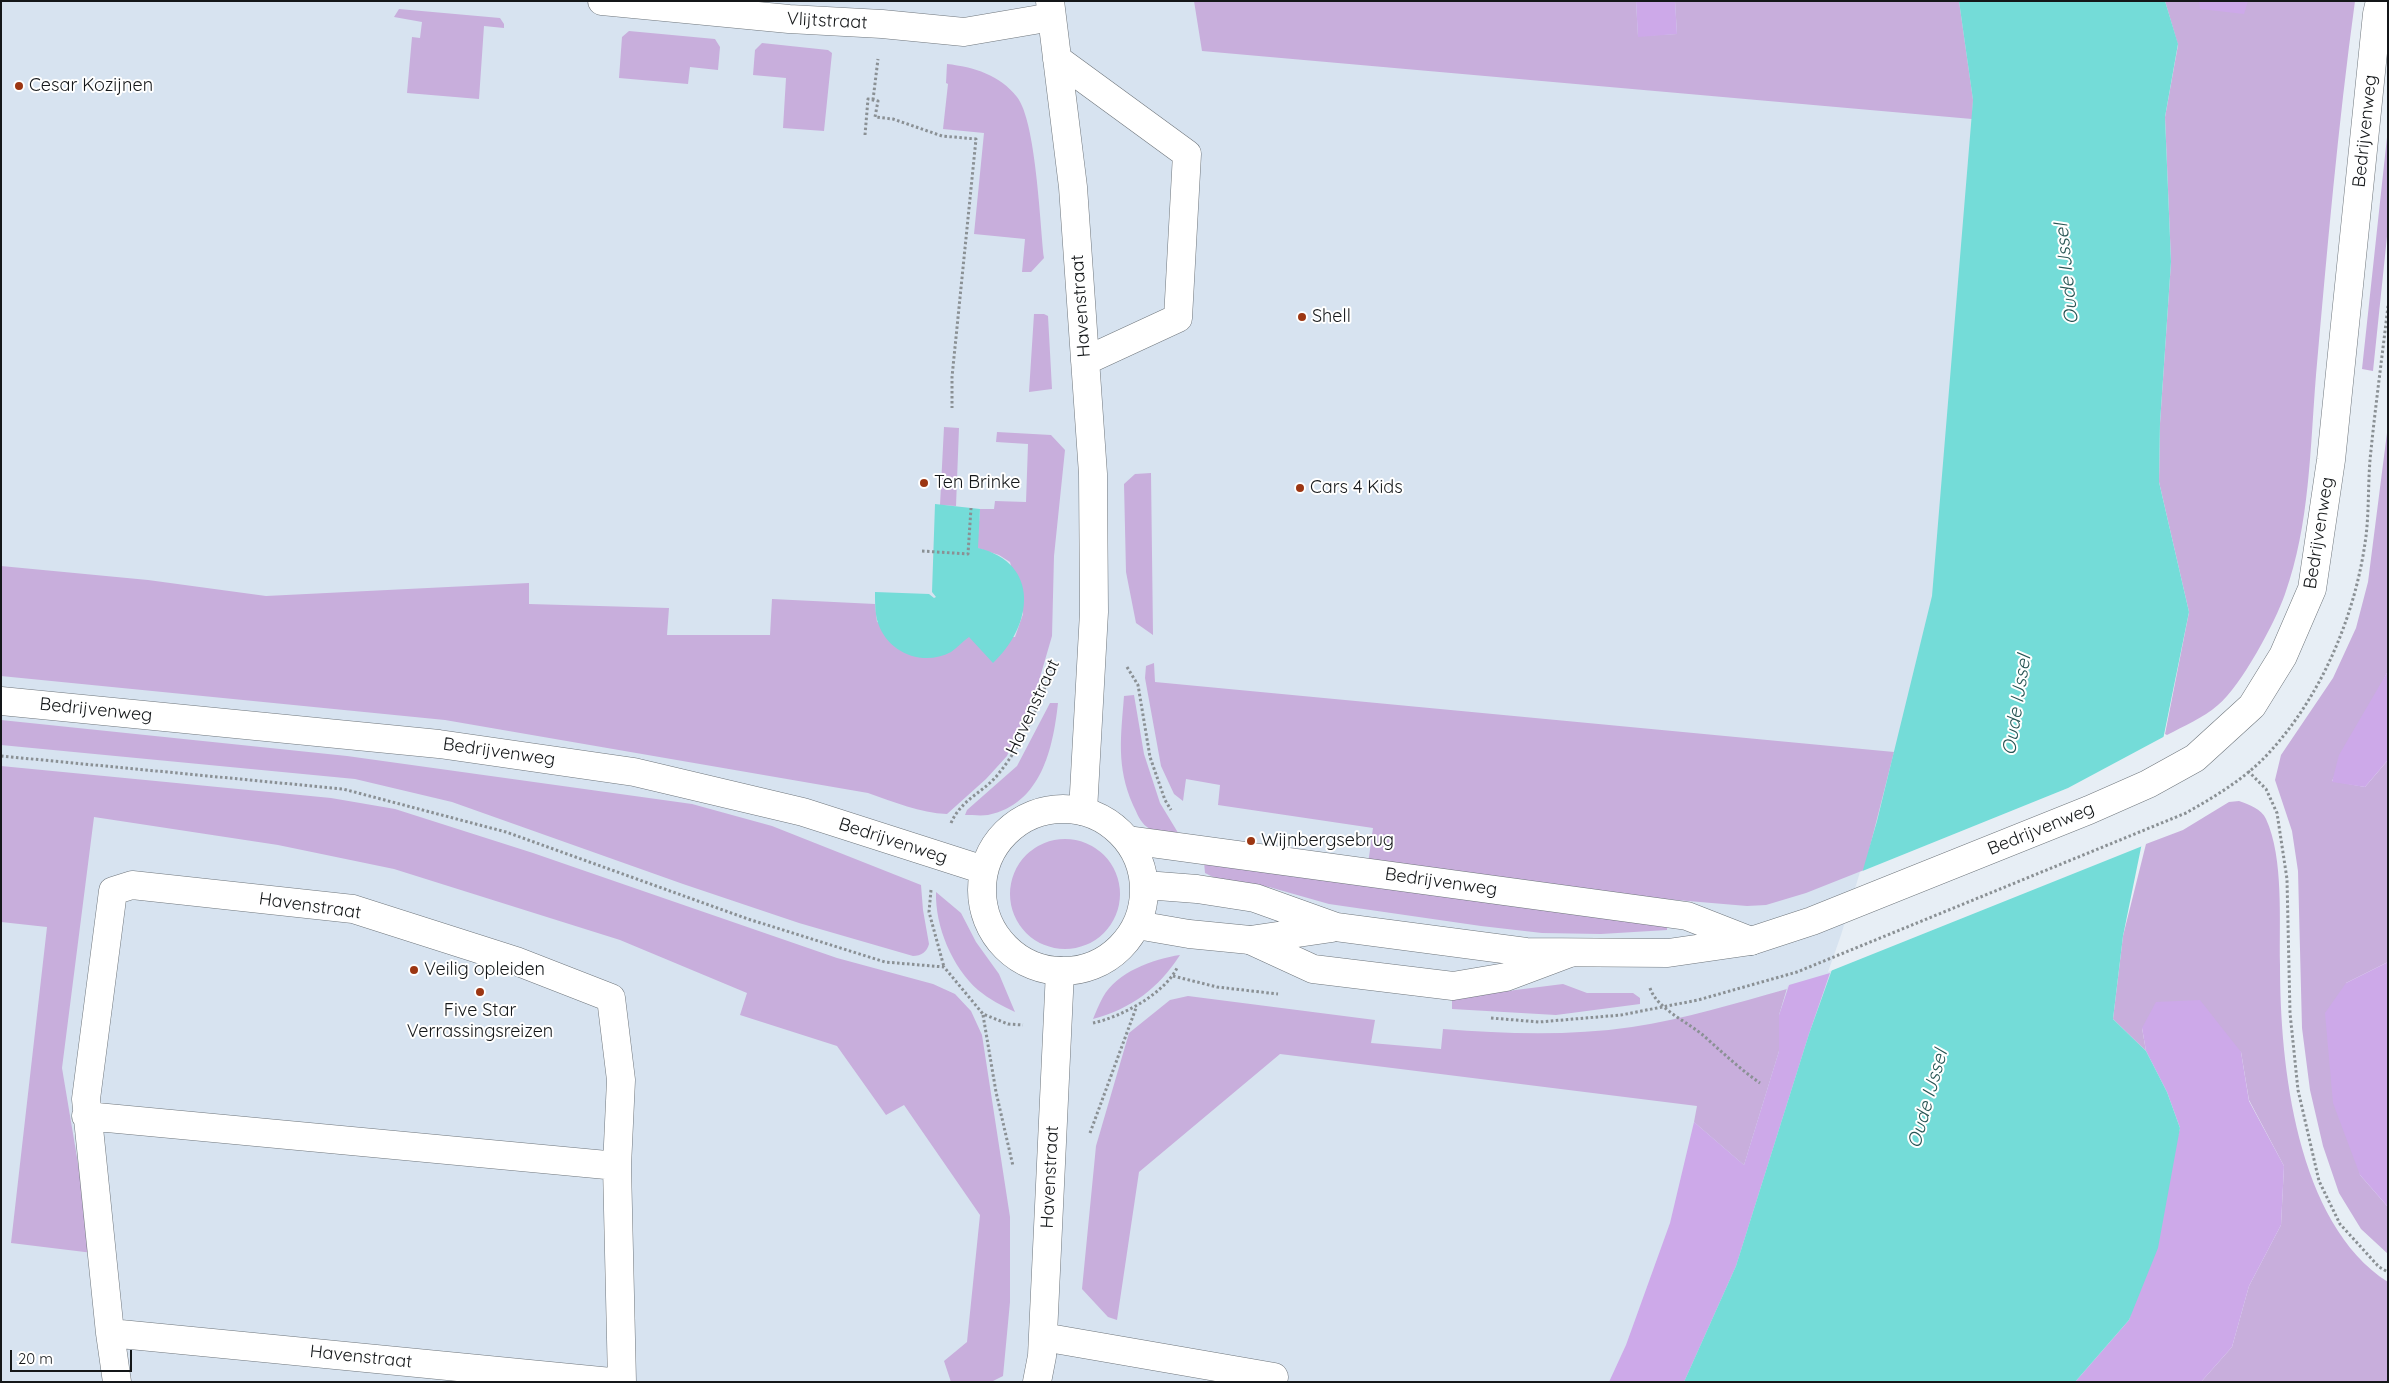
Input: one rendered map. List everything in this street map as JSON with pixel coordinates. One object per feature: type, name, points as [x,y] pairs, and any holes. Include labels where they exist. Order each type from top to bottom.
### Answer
[{"type":"street","name":"Vlijtstraat","points":[[602,1],[789,19],[882,24],[964,32],[1051,9]]},
{"type":"street","name":"Bedrijvenweg","points":[[1145,885],[1255,898],[1336,927],[1526,952],[1668,953],[1751,940],[1812,921],[2089,810],[2148,784],[2195,758],[2252,706],[2283,656],[2312,589],[2331,460],[2377,14],[2380,1]]},
{"type":"street","name":"Havenstraat","points":[[1051,9],[1073,187],[1093,474],[1094,612],[1083,811]]},
{"type":"street","points":[[1057,59],[1187,154],[1178,318],[1085,361]]},
{"type":"street","name":"Bedrijvenweg","points":[[1,701],[439,744],[634,772],[803,812],[984,870]]},
{"type":"street","points":[[1056,809],[1083,811],[1108,821],[1128,840],[1140,861],[1145,885],[1144,902],[1137,925],[1124,944],[1106,959],[1083,968],[1060,971],[1033,965],[1010,951],[993,930],[984,904],[982,885],[984,870],[993,847],[1008,831],[1030,816],[1056,809]]},
{"type":"street","name":"Bedrijvenweg","points":[[1128,840],[1687,916],[1751,940]]},
{"type":"street","name":"Havenstraat","points":[[117,1382],[86,1116],[86,1099],[113,891],[132,885],[353,910],[516,961],[611,998],[621,1080],[617,1166],[622,1382]]},
{"type":"street","name":"Bedrijvenweg","points":[[1137,925],[1190,934],[1250,940],[1336,927]]},
{"type":"street","name":"Bedrijvenweg","points":[[1250,940],[1313,969],[1453,986],[1506,977],[1570,953]]},
{"type":"street","name":"Havenstraat","points":[[1037,1382],[1043,1337],[1060,971]]},
{"type":"street","points":[[86,1116],[617,1166]]},
{"type":"street","name":"Havenstraat","points":[[110,1333],[612,1382]]},
{"type":"street","points":[[1043,1337],[1274,1377]]},
{"type":"path","points":[[865,135],[868,100],[878,101],[875,117],[893,119],[942,136],[976,139],[952,377],[952,408]]},
{"type":"path","points":[[922,551],[968,554],[971,508]]},
{"type":"path","points":[[1124,661],[1138,685],[1150,757],[1165,800],[1180,826],[1189,848]]},
{"type":"path","name":"Havenstraat","points":[[1,756],[342,789],[506,832],[748,919],[885,962],[944,967],[929,912],[936,855],[956,813],[967,800],[998,776],[1011,758],[1039,703],[1054,662]]},
{"type":"path","points":[[1797,972],[2186,813],[2217,796],[2248,772],[2266,789],[2277,813],[2287,879],[2290,1013],[2298,1090],[2319,1181],[2340,1224],[2379,1267],[2388,1272]]},
{"type":"path","points":[[1173,976],[1190,934]]},
{"type":"path","points":[[1637,953],[1652,993],[1735,1065],[1760,1084]]},
{"type":"path","name":"Havenstraat","points":[[1086,1142],[1136,1008]]},
{"type":"path","name":"Havenstraat","points":[[983,1014],[996,1092],[1012,1157],[1014,1175]]},
{"type":"shaded area","points":[[1,1],[2002,1],[2075,325],[1815,1382],[1,1382]]},
{"type":"shaded area","points":[[1194,1],[1636,1],[1638,36],[1677,34],[1675,1],[1959,1],[1973,100],[1972,119],[1202,51]]},
{"type":"shaded area","points":[[1636,1],[1675,1],[1677,34],[1638,37]]},
{"type":"shaded area","points":[[2165,1],[2355,1],[2333,188],[2308,486],[2300,541],[2285,594],[2274,621],[2237,684],[2212,710],[2167,735],[2165,734],[2189,612],[2159,482],[2160,423],[2171,262],[2165,117],[2178,45]]},
{"type":"shaded area","points":[[2199,1],[2248,1],[2244,14],[2200,9]]},
{"type":"shaded area","points":[[399,9],[500,18],[504,28],[484,26],[479,99],[407,93],[412,37],[420,38],[422,22],[394,17]]},
{"type":"shaded area","points":[[629,31],[715,39],[720,47],[718,70],[690,67],[688,84],[619,78],[622,37]]},
{"type":"shaded area","points":[[762,43],[828,50],[832,53],[824,131],[783,128],[786,78],[753,75],[755,50]]},
{"type":"shaded area","points":[[947,64],[967,67],[986,73],[1003,83],[1017,97],[1023,109],[1033,149],[1044,258],[1031,272],[1022,272],[1025,239],[974,234],[984,133],[943,129],[948,84],[946,83]]},
{"type":"shaded area","points":[[2388,128],[2388,227],[2373,371],[2362,369]]},
{"type":"shaded area","points":[[1034,314],[1048,316],[1052,389],[1029,392]]},
{"type":"shaded area","points":[[2388,425],[2388,671],[2332,781],[2365,787],[2388,760],[2388,962],[2346,983],[2360,1175],[2388,1207],[2388,1254],[2361,1229],[2339,1193],[2323,1146],[2310,1090],[2302,1028],[2298,871],[2292,831],[2275,780],[2281,755],[2333,678],[2356,628],[2368,582]]},
{"type":"shaded area","points":[[944,427],[959,428],[956,506],[940,505]]},
{"type":"shaded area","points":[[997,432],[1051,435],[1065,450],[1054,556],[1052,636],[1036,691],[1007,756],[986,779],[947,814],[917,809],[868,793],[445,720],[1,676],[1,566],[148,580],[266,596],[529,583],[529,604],[669,608],[667,635],[770,635],[772,599],[875,604],[877,622],[960,644],[969,636],[1015,637],[1023,614],[1010,562],[999,555],[977,548],[980,509],[994,509],[995,501],[1026,502],[1028,444],[996,442]]},
{"type":"shaded area","points":[[1151,473],[1153,635],[1136,623],[1126,572],[1124,484],[1135,474]]},
{"type":"shaded area","points":[[1154,663],[1155,682],[1894,752],[1864,870],[1806,893],[1766,905],[1747,906],[1606,894],[1368,864],[1373,828],[1218,805],[1220,785],[1186,779],[1183,801],[1174,794],[1161,766],[1145,678],[1146,666]]},
{"type":"shaded area","points":[[2388,671],[2388,760],[2365,787],[2332,782],[2339,755]]},
{"type":"shaded area","points":[[1134,695],[1144,754],[1160,803],[1180,836],[1158,833],[1145,825],[1137,814],[1128,791],[1122,764],[1122,724],[1124,696]]},
{"type":"shaded area","points":[[1050,703],[1058,703],[1056,721],[1048,756],[1032,787],[1021,799],[1006,809],[988,815],[965,815],[967,810],[1017,766]]},
{"type":"shaded area","points":[[1,720],[347,756],[692,804],[772,826],[921,885],[929,944],[923,953],[913,956],[799,923],[452,802],[355,779],[1,745]]},
{"type":"shaded area","points":[[1,766],[331,798],[395,809],[533,853],[837,958],[933,984],[955,994],[971,1011],[982,1035],[1010,1217],[1010,1302],[1003,1376],[991,1382],[951,1382],[944,1361],[967,1342],[980,1215],[904,1105],[886,1115],[837,1046],[740,1015],[747,993],[620,940],[394,869],[278,845],[94,817],[62,1068],[93,1253],[11,1243],[47,927],[1,922]]},
{"type":"shaded area","points":[[2239,801],[2254,807],[2264,815],[2276,852],[2284,1048],[2290,1093],[2300,1138],[2313,1182],[2332,1222],[2357,1256],[2388,1282],[2388,1382],[2201,1382],[2232,1347],[2249,1286],[2281,1225],[2284,1166],[2249,1100],[2241,1052],[2142,1028],[2146,1051],[2113,1019],[2123,936],[2146,844],[2183,830],[2229,802]]},
{"type":"shaded area","points":[[1065,839],[1086,843],[1104,855],[1116,873],[1120,894],[1116,915],[1104,933],[1086,945],[1065,949],[1044,945],[1026,933],[1014,915],[1010,894],[1014,873],[1026,855],[1044,843]]},
{"type":"shaded area","points":[[1204,862],[1667,924],[1667,930],[1601,934],[1542,933],[1329,904],[1269,887],[1221,881],[1205,873]]},
{"type":"shaded area","points":[[936,892],[961,913],[976,942],[999,974],[1015,1012],[978,990],[960,970],[942,932],[936,905]]},
{"type":"shaded area","points":[[1180,955],[1163,978],[1143,996],[1107,1015],[1093,1019],[1103,997],[1117,980],[1147,963]]},
{"type":"shaded area","points":[[2388,962],[2388,1207],[2360,1175],[2333,1103],[2325,1013],[2346,983]]},
{"type":"shaded area","points":[[1830,973],[1736,1266],[1684,1382],[1609,1382],[1626,1345],[1670,1223],[1694,1122],[1744,1165],[1779,1051],[1779,1015],[1789,985]]},
{"type":"shaded area","points":[[1563,984],[1587,993],[1633,993],[1640,998],[1640,1004],[1556,1015],[1452,1009],[1452,998]]},
{"type":"shaded area","points":[[1787,989],[1779,1015],[1779,1051],[1744,1165],[1694,1122],[1697,1106],[1280,1054],[1139,1172],[1117,1320],[1108,1317],[1082,1289],[1096,1146],[1129,1033],[1170,1000],[1188,996],[1375,1020],[1371,1043],[1441,1049],[1443,1029],[1538,1033],[1609,1030],[1671,1020]]},
{"type":"shaded area","points":[[2200,1000],[2241,1052],[2249,1101],[2284,1166],[2281,1225],[2249,1286],[2232,1347],[2201,1382],[2075,1382],[2129,1320],[2180,1128],[2167,1092],[2146,1051],[2142,1028],[2156,1002]]},
{"type":"water","name":"Oude IJssel","points":[[1959,1],[2165,1],[2178,44],[2165,117],[2171,262],[2160,423],[2159,482],[2189,612],[2123,936],[2113,1019],[2146,1051],[2167,1092],[2180,1128],[2158,1248],[2129,1320],[2075,1382],[1684,1382],[1736,1266],[1809,1034],[1844,936],[1877,821],[1932,596],[1973,100]]},
{"type":"water","points":[[935,504],[980,509],[978,548],[998,556],[1013,567],[1021,581],[1024,597],[1022,614],[1016,632],[1006,648],[993,663],[969,637],[951,652],[940,656],[929,658],[908,654],[890,642],[878,623],[875,592],[929,594],[934,598],[936,597],[932,592]]},
{"type":"pier","points":[[2167,735],[2145,845],[1828,972],[1860,872],[2068,788]]},
{"type":"place","name":"Cesar Kozijnen","points":[[19,86]]},
{"type":"place","name":"Shell","points":[[1302,317]]},
{"type":"place","name":"Ten Brinke","points":[[924,483]]},
{"type":"place","name":"Cars 4 Kids","points":[[1300,488]]},
{"type":"place","name":"Wijnbergsebrug","points":[[1251,841]]},
{"type":"place","name":"Veilig opleiden","points":[[414,970]]},
{"type":"place","name":"Five Star Verrassingsreizen","points":[[480,992]]}]
